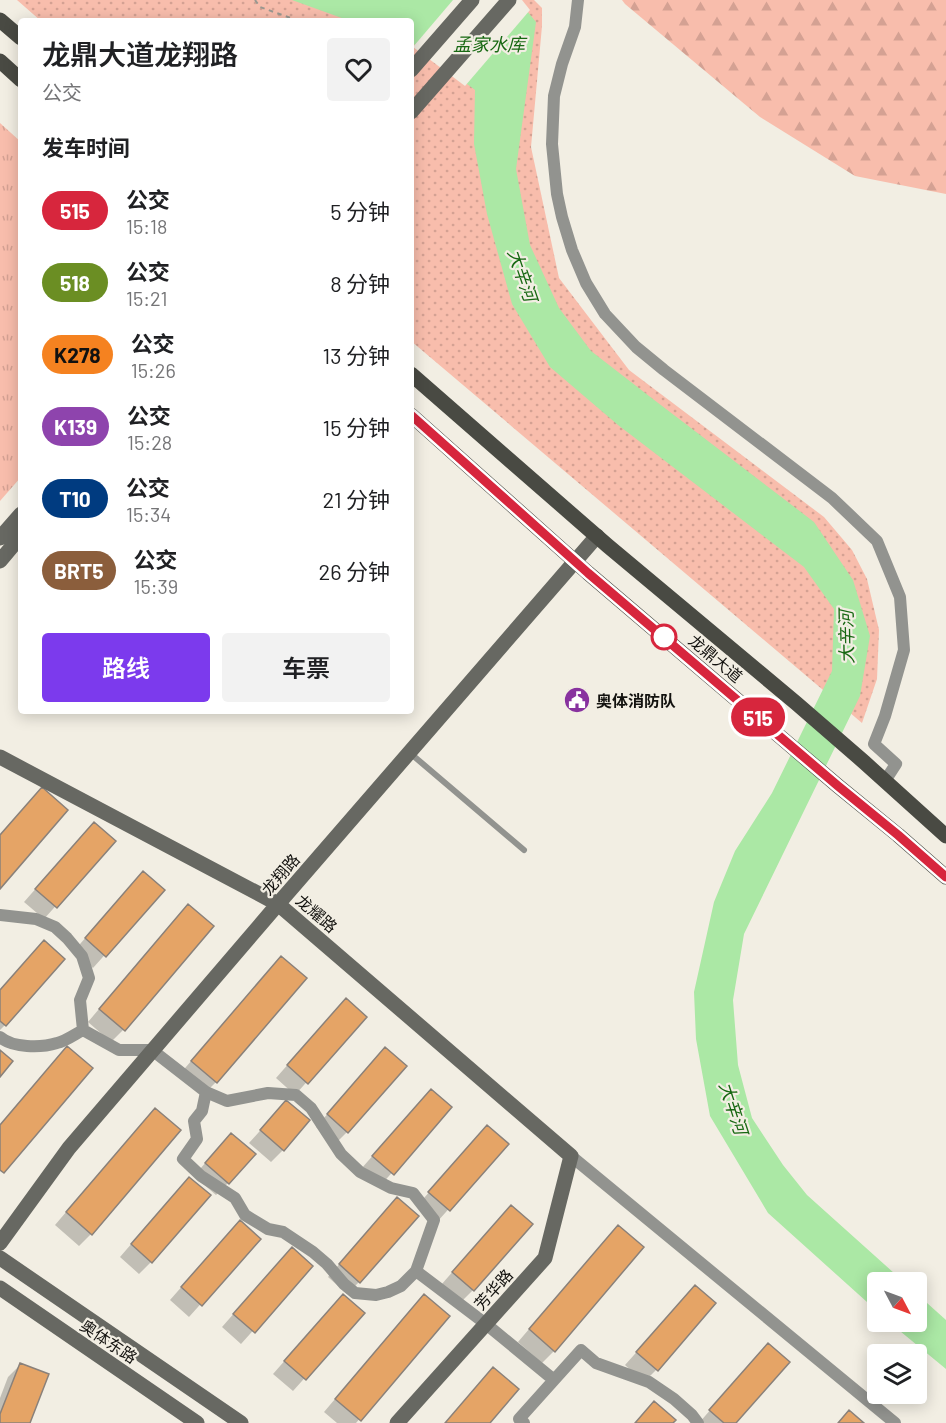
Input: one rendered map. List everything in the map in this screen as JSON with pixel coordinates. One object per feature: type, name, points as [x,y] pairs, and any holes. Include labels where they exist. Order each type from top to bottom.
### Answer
[{"type":"main road","points":[[0,21],[18,36]]},
{"type":"main road","points":[[0,61],[18,77]]},
{"type":"main road","name":"龙鼎大道","points":[[414,377],[597,536],[796,703],[946,836]]},
{"type":"main road","name":"龙鼎大道","points":[[414,418],[576,562],[946,877]]},
{"type":"street","points":[[414,67],[472,0]]},
{"type":"street","points":[[414,109],[509,0]]},
{"type":"street","points":[[578,0],[575,27],[554,96],[552,144],[557,194],[572,250],[586,283],[605,314],[636,347],[832,498],[877,541],[900,597],[904,650],[885,716],[874,744],[896,764],[885,781]]},
{"type":"street","points":[[0,538],[18,517]]},
{"type":"street","name":"龙翔路","points":[[0,1244],[69,1148],[597,536]]},
{"type":"street","points":[[0,561],[18,540]]},
{"type":"street","name":"龙耀路","points":[[0,756],[278,903],[571,1156]]},
{"type":"street","points":[[0,915],[36,919],[55,927],[68,938],[82,956],[89,978],[80,1000],[83,1030]]},
{"type":"street","points":[[83,1030],[119,1050],[152,1050],[206,1092],[227,1101],[268,1092],[296,1095],[311,1108],[341,1154],[360,1172],[391,1188],[413,1193],[434,1220],[416,1271],[402,1286],[388,1292],[376,1295],[355,1293],[313,1252],[283,1232],[268,1229],[245,1215],[235,1198],[201,1176],[183,1159],[197,1139],[194,1121],[202,1111],[206,1092]]},
{"type":"street","points":[[0,1037],[5,1042],[41,1046],[59,1043],[83,1030]]},
{"type":"street","points":[[571,1156],[895,1423]]},
{"type":"street","name":"芳华路","points":[[397,1423],[545,1258],[571,1156]]},
{"type":"street","points":[[0,1258],[241,1423]]},
{"type":"street","points":[[416,1271],[554,1380]]},
{"type":"street","name":"奥体东路","points":[[0,1288],[197,1423]]},
{"type":"street","points":[[524,1423],[519,1419],[581,1350],[596,1364],[650,1382],[674,1399],[698,1423]]},
{"type":"lane","points":[[409,753],[524,850]]},
{"type":"path","points":[[255,0],[260,7],[291,18]]},
{"type":"green space","points":[[17,0],[534,0],[542,8],[542,26],[531,147],[559,278],[629,370],[824,517],[852,550],[867,579],[879,630],[877,679],[862,723],[414,344],[414,18],[38,18]]},
{"type":"green space","points":[[622,0],[946,0],[946,194],[855,176],[760,117]]},
{"type":"green space","points":[[0,123],[18,139],[18,480],[0,501]]},
{"type":"water","name":"孟家水库","points":[[292,0],[518,0],[536,22],[516,169],[530,245],[559,308],[591,351],[814,522],[853,580],[870,636],[860,696],[744,934],[733,1000],[738,1065],[752,1118],[783,1165],[807,1195],[893,1272],[867,1272],[867,1302],[768,1213],[710,1116],[696,1039],[694,992],[714,902],[735,851],[772,793],[832,671],[834,609],[804,567],[618,425],[550,367],[512,304],[487,214],[474,144],[475,90],[414,44],[414,18],[342,18]]},
{"type":"water","points":[[927,1303],[946,1320],[946,1369],[927,1353],[927,1344],[916,1344],[901,1332],[927,1332]]},
{"type":"pier","points":[[453,0],[522,0],[530,10],[465,86],[414,46]]},
{"type":"building","points":[[42,787],[68,810],[0,889],[0,835]]},
{"type":"building","points":[[94,822],[116,841],[57,908],[35,889]]},
{"type":"building","points":[[143,871],[165,890],[106,957],[85,938]]},
{"type":"building","points":[[188,904],[214,926],[125,1031],[99,1009]]},
{"type":"building","points":[[44,940],[65,959],[6,1026],[0,1021],[0,990]]},
{"type":"building","points":[[281,956],[307,978],[217,1083],[191,1061]]},
{"type":"building","points":[[346,998],[367,1017],[308,1084],[287,1065]]},
{"type":"building","points":[[67,1046],[93,1068],[4,1173],[0,1170],[0,1125]]},
{"type":"building","points":[[385,1047],[407,1066],[348,1133],[327,1114]]},
{"type":"building","points":[[0,1050],[13,1061],[0,1077]]},
{"type":"building","points":[[431,1089],[452,1107],[394,1175],[372,1156]]},
{"type":"building","points":[[286,1100],[310,1120],[284,1151],[260,1130]]},
{"type":"building","points":[[155,1108],[181,1130],[92,1235],[66,1212]]},
{"type":"building","points":[[487,1125],[509,1144],[450,1211],[428,1192]]},
{"type":"building","points":[[231,1133],[256,1154],[229,1184],[205,1163]]},
{"type":"building","points":[[189,1177],[211,1195],[152,1263],[131,1244]]},
{"type":"building","points":[[397,1197],[419,1216],[360,1283],[339,1264]]},
{"type":"building","points":[[511,1205],[533,1224],[474,1291],[452,1272]]},
{"type":"building","points":[[240,1220],[261,1239],[202,1306],[181,1287]]},
{"type":"building","points":[[618,1225],[644,1247],[555,1352],[529,1329]]},
{"type":"building","points":[[292,1247],[313,1266],[255,1333],[233,1314]]},
{"type":"building","points":[[695,1285],[716,1303],[658,1371],[636,1352]]},
{"type":"building","points":[[343,1294],[365,1313],[306,1380],[284,1361]]},
{"type":"building","points":[[424,1294],[450,1316],[361,1421],[335,1399]]},
{"type":"building","points":[[768,1343],[790,1362],[736,1423],[724,1423],[709,1410]]},
{"type":"building","points":[[20,1363],[49,1374],[30,1423],[0,1423],[0,1414]]},
{"type":"building","points":[[493,1367],[519,1389],[490,1423],[445,1423]]},
{"type":"building","points":[[654,1401],[676,1420],[673,1423],[635,1423]]},
{"type":"building","points":[[849,1410],[864,1423],[838,1423]]},
{"type":"bus line","name":"515","points":[[414,418],[588,573],[946,877]]},
{"type":"place","name":"奥体消防队","points":[[577,700]]},
{"type":"water label","name":"大辛河","points":[[523,275]]},
{"type":"water label","name":"大辛河","points":[[846,637]]},
{"type":"water label","name":"大辛河","points":[[734,1108]]}]
